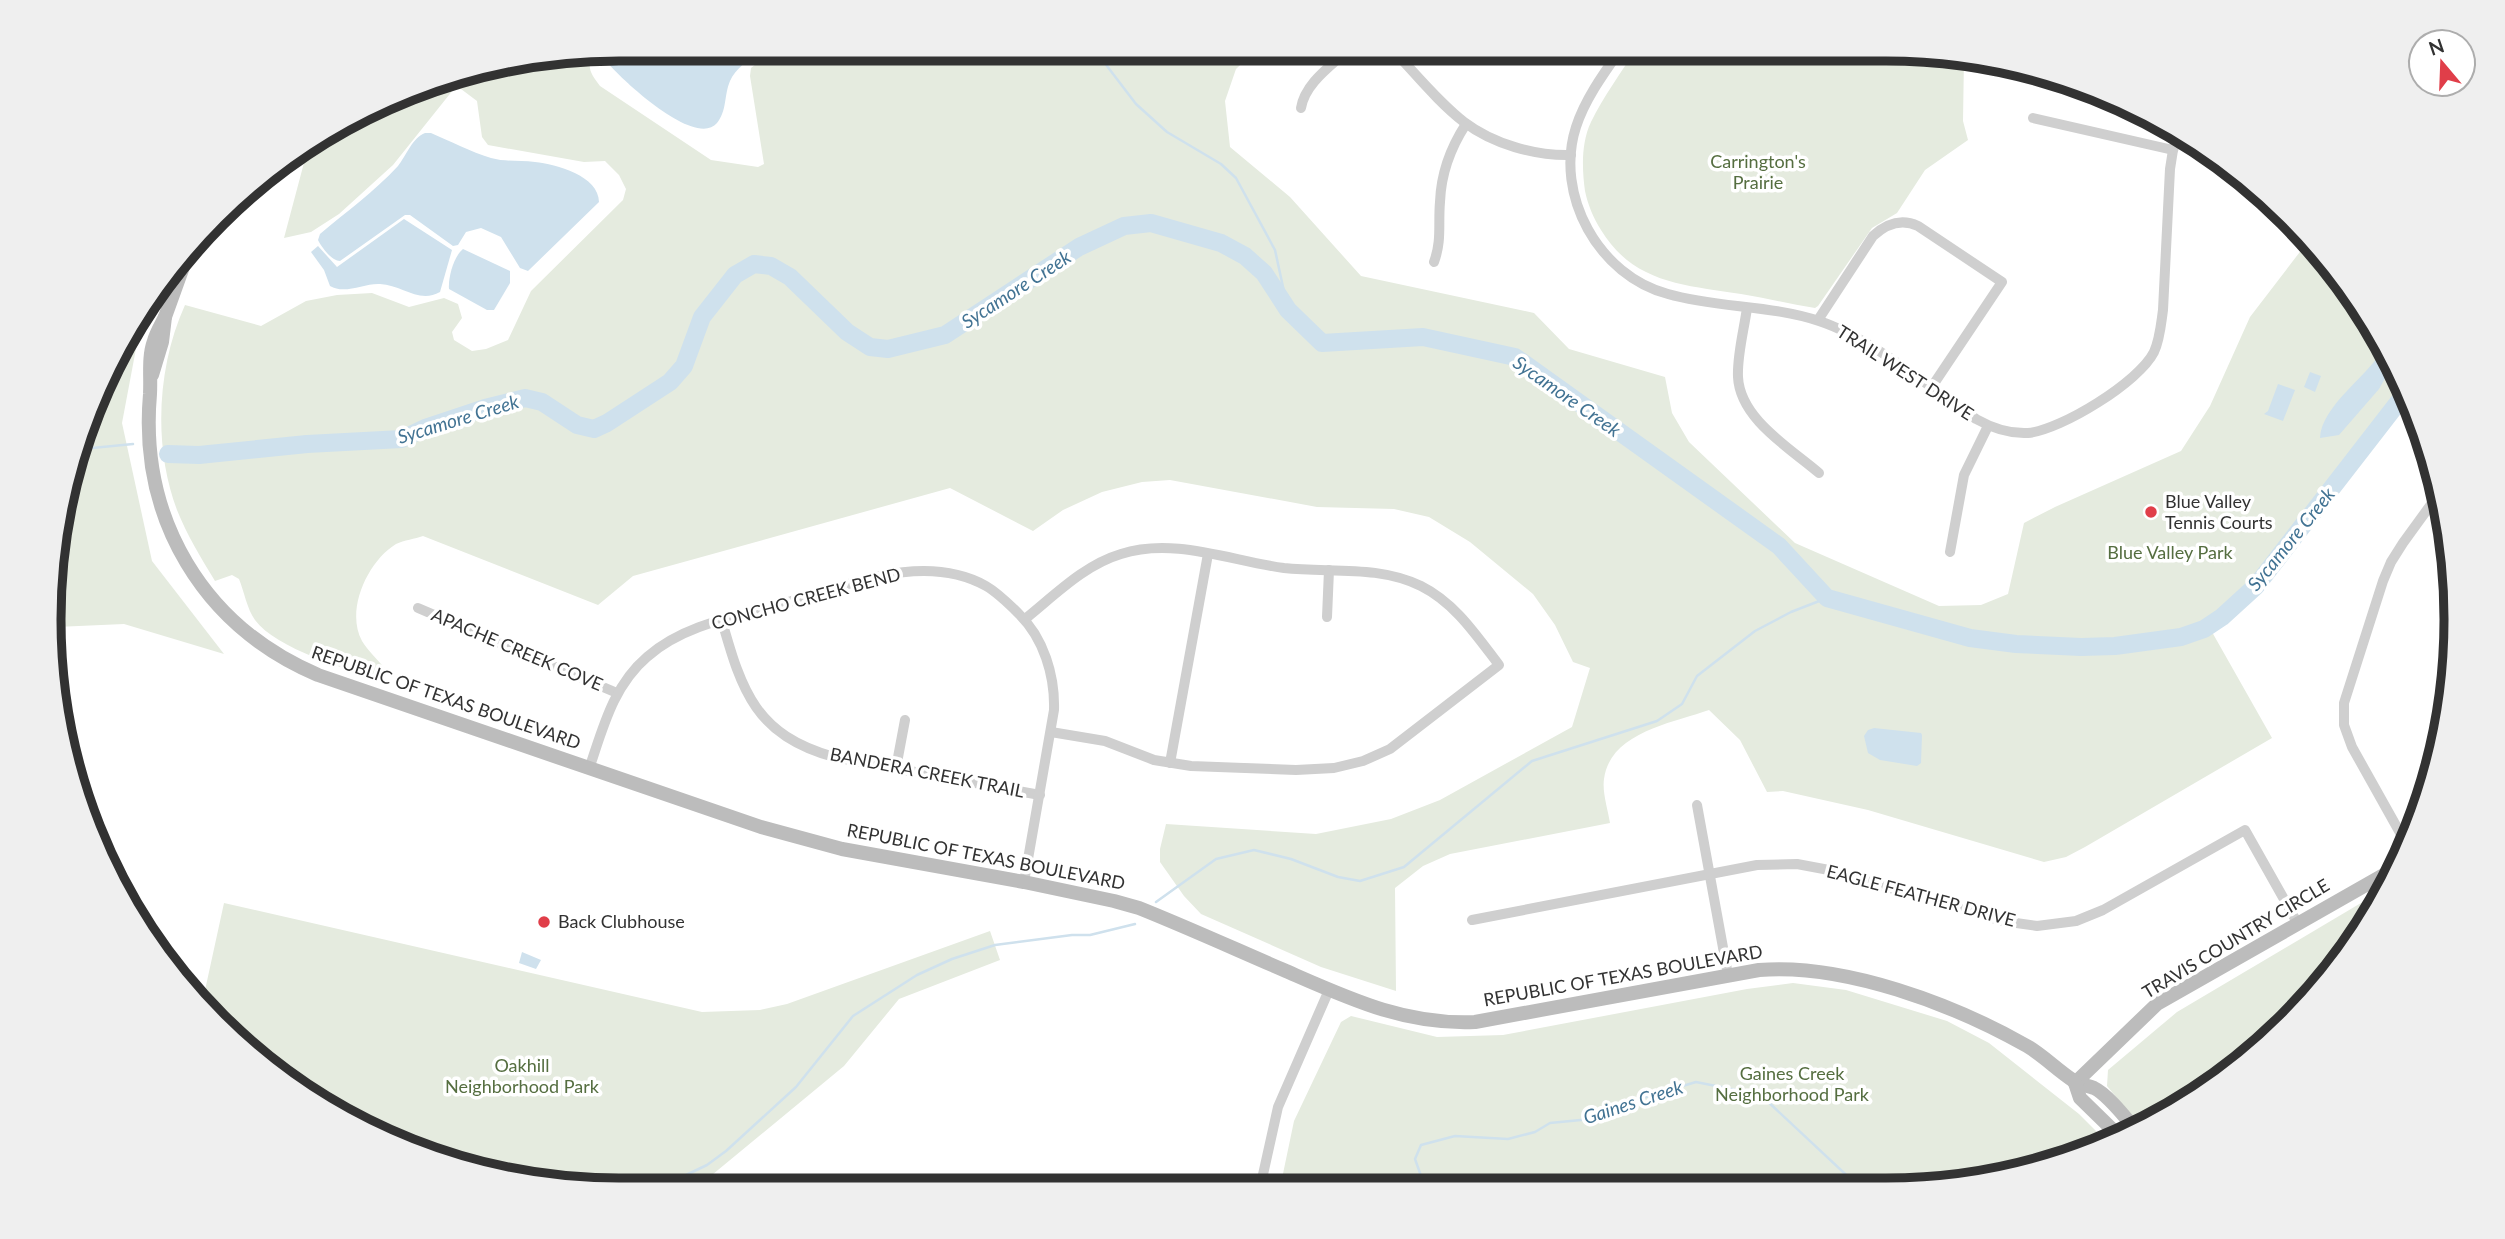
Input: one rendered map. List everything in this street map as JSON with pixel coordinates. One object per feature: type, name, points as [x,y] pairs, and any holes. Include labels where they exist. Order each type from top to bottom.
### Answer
[{"type":"street","points":[[1301,108],[1313,83],[1336,61]]},
{"type":"street","points":[[1404,61],[1466,124],[1524,150],[1539,154],[1571,155]]},
{"type":"street","name":"TRAIL WEST DRIVE","points":[[1610,61],[1575,130],[1571,155],[1572,184],[1582,218],[1600,249],[1619,269],[1640,283],[1665,294],[1818,320],[1868,345],[1988,426],[2013,433],[2028,433],[2059,424],[2132,380],[2154,352],[2162,321],[2167,191],[2176,143]]},
{"type":"street","points":[[2033,118],[2173,150]]},
{"type":"street","points":[[1434,262],[1441,236],[1440,200],[1443,177],[1451,150],[1466,124]]},
{"type":"street","points":[[1818,320],[1880,229],[1896,222],[1918,226],[2003,282],[1931,388]]},
{"type":"street","name":"REPUBLIC OF TEXAS BOULEVARD","points":[[179,277],[165,317],[162,342],[152,374],[148,416],[155,483],[167,524],[198,582],[218,607],[238,626],[281,658],[318,676],[733,818],[806,839],[900,860],[1024,882],[1139,908],[1329,990],[1394,1014],[1433,1021],[1475,1022],[1728,975],[1782,968],[1807,969],[1846,976],[1961,1013],[2028,1047],[2075,1083],[2095,1088],[2128,1122]]},
{"type":"street","points":[[1747,308],[1738,375],[1742,400],[1749,412],[1819,472]]},
{"type":"street","points":[[1950,552],[1964,475],[1988,426]]},
{"type":"street","points":[[2400,835],[2346,735],[2343,713],[2351,678],[2391,562],[2431,504]]},
{"type":"street","points":[[1025,619],[1085,571],[1122,554],[1153,548],[1185,550],[1282,568],[1384,574],[1423,587],[1454,609],[1499,665],[1402,741],[1363,761],[1317,770],[1209,767],[1170,763],[1154,760],[1105,741],[1051,732]]},
{"type":"street","points":[[1170,763],[1208,554]]},
{"type":"street","points":[[1327,617],[1329,570]]},
{"type":"street","name":"CONCHO CREEK BEND","points":[[589,769],[617,693],[637,666],[659,647],[686,633],[722,621],[890,574],[923,571],[957,575],[997,593],[1025,619],[1043,650],[1053,682],[1054,710],[1051,732],[1024,882]]},
{"type":"street","name":"APACHE CREEK COVE","points":[[418,608],[617,693]]},
{"type":"street","name":"BANDERA CREEK TRAIL","points":[[722,621],[739,679],[753,705],[770,724],[790,739],[834,757],[1040,795]]},
{"type":"street","points":[[896,768],[905,720]]},
{"type":"street","points":[[1696,805],[1728,975]]},
{"type":"street","name":"EAGLE FEATHER DRIVE","points":[[1472,920],[1757,865],[1797,864],[1829,870],[2003,922],[2037,926],[2076,921],[2103,911],[2245,831],[2298,924]]},
{"type":"street","name":"TRAVIS COUNTRY CIRCLE","points":[[2075,1083],[2157,1004],[2380,877]]},
{"type":"street","points":[[1262,1178],[1278,1107],[1329,990]]},
{"type":"street","name":"REPUBLIC OF TEXAS BOULEVARD","points":[[2075,1083],[2080,1098],[2111,1129]]},
{"type":"green space","name":"Blue Valley Park","points":[[780,61],[1244,61],[1236,69],[1225,101],[1230,147],[1290,197],[1361,276],[1534,313],[1569,349],[1665,377],[1672,413],[1689,442],[1795,543],[1939,606],[1981,605],[2008,594],[2024,523],[2181,451],[2210,406],[2250,317],[2303,248],[2350,309],[2369,340],[2401,407],[2272,576],[2212,632],[2272,738],[2085,847],[2066,857],[2044,862],[1868,810],[1783,791],[1767,792],[1740,740],[1709,710],[1645,732],[1618,750],[1609,763],[1604,779],[1604,795],[1610,823],[1450,854],[1423,866],[1395,888],[1396,991],[1321,967],[1201,914],[1184,896],[1160,862],[1160,849],[1166,824],[1316,834],[1391,819],[1440,800],[1572,727],[1590,668],[1573,662],[1555,625],[1533,594],[1470,542],[1429,517],[1394,509],[1317,507],[1170,480],[1142,482],[1102,492],[1063,510],[1033,531],[950,488],[633,576],[598,605],[423,536],[396,544],[376,562],[362,587],[358,601],[357,629],[364,645],[387,671],[382,681],[314,657],[279,640],[255,620],[239,579],[232,575],[215,581],[177,510],[164,460],[164,380],[176,329],[185,305],[261,326],[306,301],[337,295],[372,293],[409,307],[444,298],[458,304],[462,318],[452,332],[454,340],[472,351],[486,349],[508,340],[531,291],[623,200],[626,189],[619,175],[605,161],[584,162],[488,145],[482,137],[477,101],[461,89],[453,90],[393,165],[339,214],[311,232],[284,238],[304,159],[373,119],[440,91],[511,72],[590,62],[590,71],[600,86],[711,160],[758,167],[764,164],[750,76],[751,68],[756,64]]},
{"type":"green space","name":"Carrington's Prairie","points":[[1628,61],[1922,62],[1964,67],[1963,121],[1968,140],[1925,170],[1897,213],[1872,228],[1815,308],[1662,279],[1629,262],[1614,248],[1589,206],[1583,174],[1585,139],[1601,103]]},
{"type":"green space","points":[[138,336],[122,423],[152,561],[224,654],[124,624],[61,627],[62,583],[80,475],[104,406]]},
{"type":"green space","points":[[2366,900],[2367,902],[2350,930],[2305,988],[2254,1039],[2196,1084],[2134,1119],[2107,1086],[2108,1070],[2177,1012]]},
{"type":"green space","name":"Oakhill Neighborhood Park","points":[[224,903],[702,1012],[760,1010],[787,1004],[990,931],[1000,960],[899,999],[844,1066],[708,1178],[583,1177],[547,1173],[475,1159],[440,1148],[373,1120],[309,1084],[251,1039],[204,993]]},
{"type":"green space","name":"Gaines Creek Neighborhood Park","points":[[1793,983],[1846,990],[1947,1021],[1989,1043],[2079,1114],[2100,1135],[2030,1159],[1922,1177],[1282,1178],[1294,1121],[1341,1022],[1351,1016],[1437,1037],[1503,1035],[1747,989]]},
{"type":"water","points":[[606,61],[747,61],[732,77],[717,123],[706,128],[692,127],[676,119],[626,82]]},
{"type":"water","points":[[425,133],[431,133],[491,158],[544,163],[575,173],[592,185],[599,202],[528,271],[520,268],[501,237],[481,228],[466,232],[458,245],[453,246],[410,215],[405,215],[340,261],[334,259],[318,240],[320,234],[389,175],[413,143]]},
{"type":"water","points":[[404,219],[452,250],[440,292],[425,296],[380,284],[348,289],[330,286],[324,270],[311,252],[318,246],[337,267]]},
{"type":"water","points":[[463,249],[510,271],[510,283],[494,310],[487,310],[449,289],[452,267]]},
{"type":"water","points":[[2377,358],[2387,375],[2379,389],[2339,435],[2320,438],[2328,414]]},
{"type":"water","points":[[2310,372],[2321,376],[2315,392],[2304,387]]},
{"type":"water","points":[[2278,384],[2295,390],[2283,421],[2264,414],[2268,411]]},
{"type":"water","points":[[1874,728],[1921,733],[1921,763],[1917,766],[1880,760],[1868,753],[1864,736],[1868,730]]},
{"type":"water","points":[[522,952],[541,960],[536,969],[519,963]]},
{"type":"waterway","points":[[1103,61],[1136,104],[1167,132],[1221,164],[1236,178],[1275,250],[1288,310]]},
{"type":"waterway","name":"Sycamore Creek","points":[[168,454],[199,455],[307,444],[402,439],[425,428],[525,398],[542,402],[577,425],[594,429],[670,382],[684,366],[702,317],[735,275],[754,264],[771,266],[790,277],[847,332],[870,347],[888,349],[945,335],[1079,247],[1124,226],[1151,223],[1221,243],[1245,256],[1264,273],[1288,310],[1322,343],[1423,337],[1515,357],[1779,546],[1827,598],[1970,638],[2016,644],[2081,647],[2115,646],[2181,637],[2204,629],[2222,617],[2256,586],[2399,401]]},
{"type":"waterway","name":"Sycamore Creek","points":[[88,448],[133,444]]},
{"type":"waterway","points":[[1156,902],[1216,859],[1254,850],[1291,859],[1338,877],[1360,881],[1404,867],[1532,761],[1657,721],[1682,704],[1697,676],[1755,631],[1791,612],[1827,598]]},
{"type":"waterway","points":[[676,1178],[707,1165],[726,1151],[796,1087],[853,1016],[917,975],[952,959],[995,945],[1090,935],[1135,924]]},
{"type":"waterway","name":"Gaines Creek","points":[[1422,1178],[1415,1159],[1421,1145],[1455,1136],[1508,1139],[1535,1132],[1550,1123],[1591,1119],[1639,1099],[1696,1082],[1746,1092],[1765,1099],[1850,1178]]},
{"type":"place","name":"Blue Valley Tennis Courts","points":[[2151,512]]},
{"type":"place","name":"Back Clubhouse","points":[[544,922]]}]
